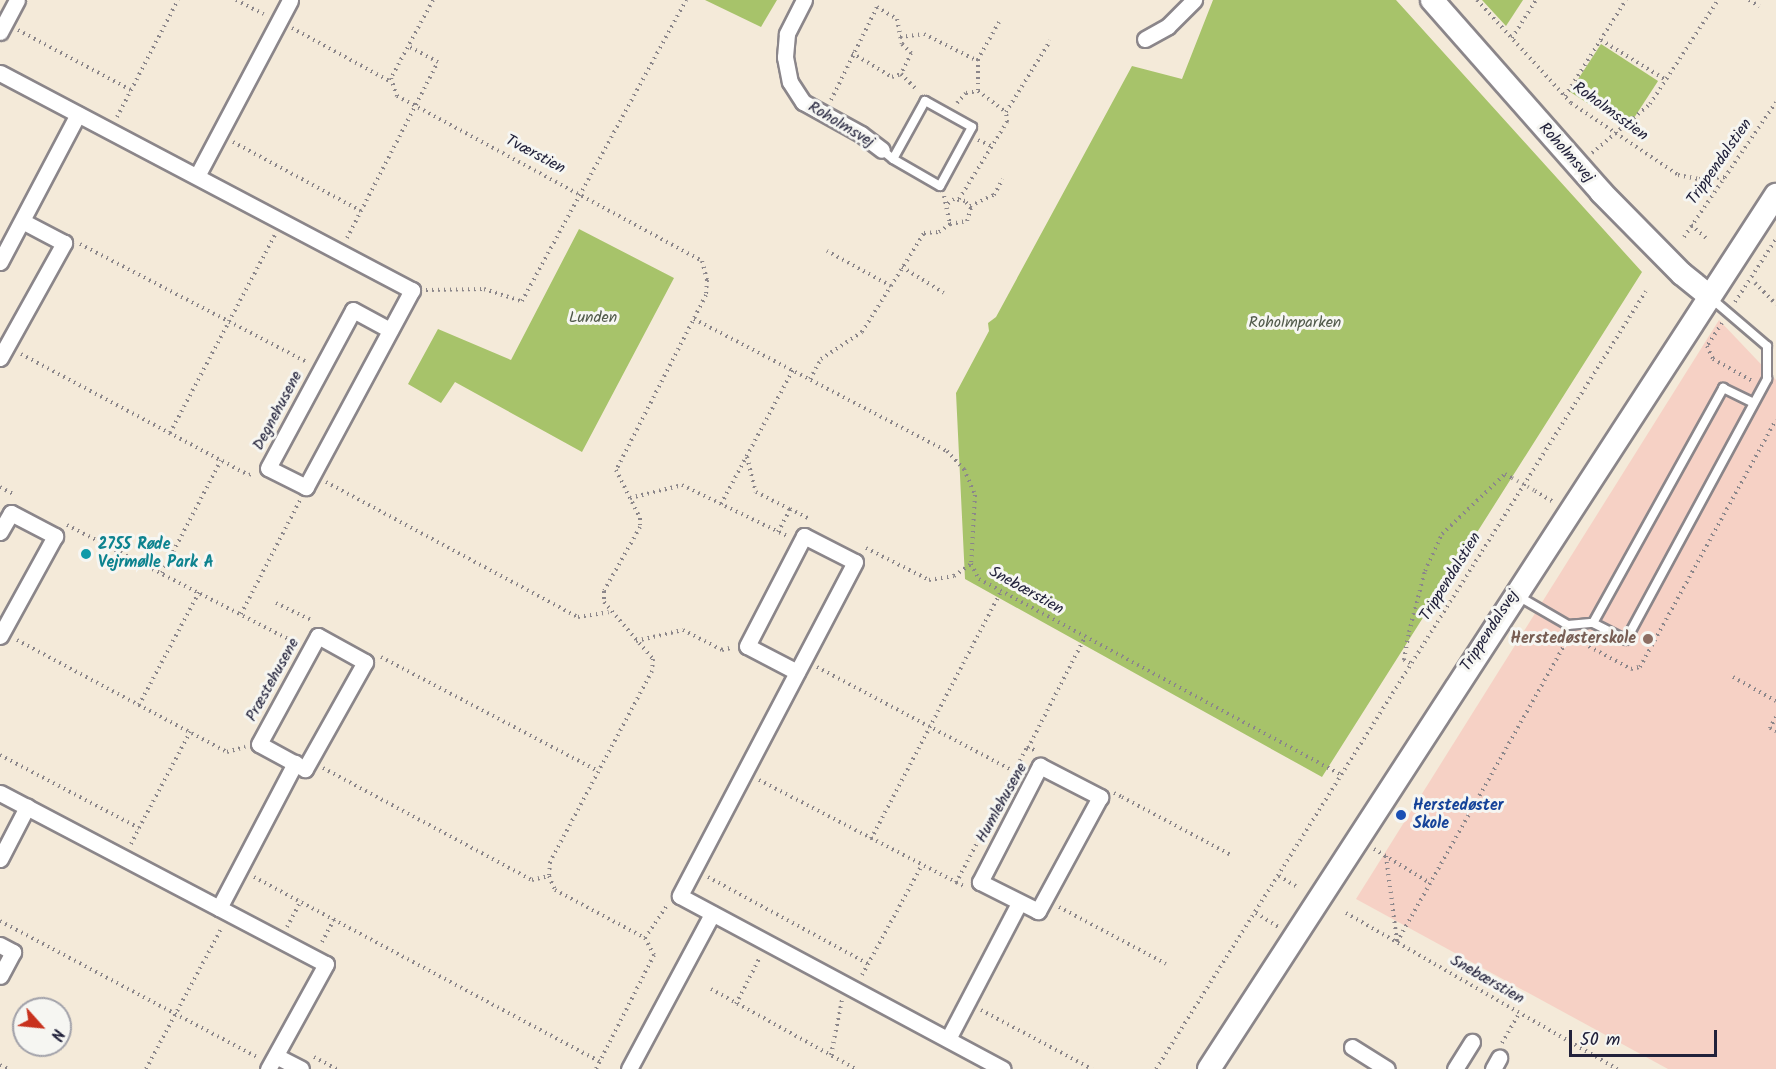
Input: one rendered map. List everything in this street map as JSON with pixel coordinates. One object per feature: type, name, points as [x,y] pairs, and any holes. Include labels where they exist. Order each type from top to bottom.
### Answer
[{"type":"street","points":[[2,28],[17,0]]},
{"type":"street","points":[[196,176],[290,0]]},
{"type":"street","name":"Roholmsvej","points":[[804,0],[787,34],[785,57],[790,82],[803,102],[861,134],[888,155]]},
{"type":"street","points":[[1145,39],[1168,26],[1194,0]]},
{"type":"street","name":"Roholmsvej","points":[[1432,0],[1577,165],[1682,274],[1709,296]]},
{"type":"street","points":[[0,73],[412,290],[309,481]]},
{"type":"street","points":[[0,262],[78,114]]},
{"type":"street","name":"Trippendalsvej","points":[[1209,1069],[1514,594],[1776,195]]},
{"type":"street","points":[[4,352],[64,243],[22,221]]},
{"type":"street","name":"Degnehusene","points":[[309,481],[268,468],[352,310],[390,330]]},
{"type":"street","points":[[0,532],[11,513],[55,536],[2,634]]},
{"type":"street","points":[[800,666],[747,646],[804,536],[855,562],[680,896],[1003,1069]]},
{"type":"street","name":"Præstehusene","points":[[302,762],[259,744],[318,636],[364,662]]},
{"type":"street","points":[[224,911],[240,869],[364,662]]},
{"type":"street","name":"Humlehusene","points":[[980,882],[1041,766],[1100,797]]},
{"type":"street","points":[[0,793],[326,964],[272,1063],[301,1069]]},
{"type":"street","points":[[980,882],[1038,911],[1100,797]]},
{"type":"street","points":[[0,860],[27,807]]},
{"type":"street","points":[[948,1039],[1019,903]]},
{"type":"street","points":[[629,1069],[712,914]]},
{"type":"street","points":[[0,945],[13,952],[0,976]]},
{"type":"street","points":[[1455,1069],[1472,1042]]},
{"type":"street","points":[[1352,1047],[1387,1069]]},
{"type":"lane","points":[[925,101],[972,127],[940,185],[888,155],[925,101]]},
{"type":"lane","points":[[1514,594],[1568,625],[1593,623],[1626,640],[1754,403],[1770,368],[1767,346],[1709,296]]},
{"type":"lane","points":[[1593,623],[1723,387],[1754,403]]},
{"type":"path","points":[[110,131],[178,0]]},
{"type":"path","name":"Tværstien","points":[[236,0],[391,82],[398,96],[417,107],[581,193],[702,261],[706,295],[694,319]]},
{"type":"path","points":[[391,82],[433,0]]},
{"type":"path","points":[[412,290],[484,290],[522,301],[686,0]]},
{"type":"path","name":"Roholmsstien","points":[[1477,0],[1565,96],[1616,133],[1678,175],[1699,179],[1726,177]]},
{"type":"path","points":[[1512,39],[1536,0]]},
{"type":"path","points":[[1565,96],[1626,0]]},
{"type":"path","points":[[1577,165],[1650,104],[1718,0]]},
{"type":"path","points":[[1749,0],[1759,6]]},
{"type":"path","points":[[823,113],[852,63],[852,53],[878,7],[897,19],[900,37],[911,53],[901,74],[892,77],[852,53]]},
{"type":"path","points":[[978,91],[978,61],[999,22]]},
{"type":"path","points":[[2,28],[131,90]]},
{"type":"path","points":[[900,37],[924,34],[978,61]]},
{"type":"path","points":[[1601,40],[1666,80]]},
{"type":"path","points":[[947,204],[959,199],[1008,123],[1006,112],[1050,41]]},
{"type":"path","points":[[339,252],[417,107],[438,62],[408,46]]},
{"type":"path","points":[[901,74],[921,94]]},
{"type":"path","points":[[947,98],[957,103],[966,93],[978,91],[1006,112]]},
{"type":"path","name":"Trippendalstien","points":[[1684,237],[1776,102]]},
{"type":"path","points":[[219,134],[361,212]]},
{"type":"path","points":[[970,206],[994,195],[1003,179]]},
{"type":"path","points":[[940,185],[947,204],[950,224]]},
{"type":"path","points":[[959,199],[970,206]]},
{"type":"path","points":[[810,379],[821,358],[862,332],[924,233],[939,232],[950,224],[967,221],[970,206]]},
{"type":"path","points":[[170,433],[282,222]]},
{"type":"path","points":[[1691,225],[1708,240]]},
{"type":"path","points":[[1762,387],[1713,359],[1707,346],[1776,239]]},
{"type":"path","points":[[64,243],[85,244],[321,369]]},
{"type":"path","points":[[827,251],[891,286]]},
{"type":"path","points":[[902,267],[944,293]]},
{"type":"path","points":[[1755,283],[1776,304]]},
{"type":"path","name":"Trippendalstien","points":[[1156,1069],[1646,291]]},
{"type":"path","points":[[596,1069],[652,964],[651,945],[645,938],[555,890],[549,876],[550,862],[652,671],[653,659],[609,612],[604,591],[640,527],[630,498],[616,470],[694,319]]},
{"type":"path","name":"Snebærstien","points":[[694,319],[947,451],[964,469],[975,495],[971,564],[979,579],[1340,774]]},
{"type":"path","points":[[4,352],[249,474],[268,468]]},
{"type":"path","points":[[721,504],[793,370]]},
{"type":"path","points":[[1397,942],[1567,640],[1573,638],[1631,669],[1640,667],[1776,420]]},
{"type":"path","points":[[747,456],[756,492],[810,519]]},
{"type":"path","points":[[162,573],[221,460]]},
{"type":"path","points":[[1410,663],[1404,660],[1409,632],[1425,571],[1442,534],[1505,474],[1535,491]]},
{"type":"path","points":[[241,614],[309,481],[578,617],[609,612]]},
{"type":"path","points":[[630,498],[682,485],[800,543]]},
{"type":"path","points":[[778,532],[790,509]]},
{"type":"path","points":[[55,536],[68,524],[310,651]]},
{"type":"path","points":[[860,544],[929,580],[954,576],[971,564]]},
{"type":"path","points":[[871,839],[1001,591]]},
{"type":"path","points":[[139,705],[199,592]]},
{"type":"path","points":[[636,641],[682,630],[722,650],[747,646]]},
{"type":"path","points":[[2,634],[227,752],[259,744]]},
{"type":"path","points":[[956,884],[1085,637]]},
{"type":"path","points":[[364,662],[378,655],[598,771]]},
{"type":"path","points":[[800,666],[930,727],[1032,782]]},
{"type":"path","points":[[1733,677],[1776,701]]},
{"type":"path","points":[[1776,717],[1770,728],[1776,731]]},
{"type":"path","points":[[0,755],[139,828],[190,732]]},
{"type":"path","points":[[1028,747],[1041,766]]},
{"type":"path","points":[[302,762],[532,879],[549,876]]},
{"type":"path","points":[[744,772],[956,884],[963,887],[980,882]]},
{"type":"path","points":[[1100,797],[1122,797],[1231,855]]},
{"type":"path","points":[[1356,839],[1430,883]]},
{"type":"path","points":[[1386,856],[1397,942]]},
{"type":"path","points":[[831,1055],[843,995],[852,988],[868,964],[922,865]]},
{"type":"path","points":[[240,869],[600,1062]]},
{"type":"path","points":[[693,870],[868,964]]},
{"type":"path","points":[[1279,876],[1299,888]]},
{"type":"path","points":[[645,938],[666,906],[680,896]]},
{"type":"path","points":[[1045,900],[1166,964]]},
{"type":"path","points":[[279,940],[301,902]]},
{"type":"path","points":[[146,1069],[175,1015],[224,911]]},
{"type":"path","name":"Snebærstien","points":[[1346,912],[1617,1069]]},
{"type":"path","points":[[1256,913],[1285,931]]},
{"type":"path","points":[[314,958],[334,919]]},
{"type":"path","points":[[0,921],[175,1015],[272,1063]]},
{"type":"path","points":[[736,1005],[768,944]]},
{"type":"path","points":[[711,989],[736,1005],[856,1069]]},
{"type":"path","points":[[967,1003],[1092,1069]]},
{"type":"path","points":[[1496,1064],[1501,1044],[1519,1013]]},
{"type":"path","points":[[0,1065],[8,1069]]},
{"type":"shaded area","name":"Herstedøsterskole","points":[[1719,320],[1776,380],[1776,1069],[1668,1069],[1356,899]]},
{"type":"green space","points":[[705,0],[777,0],[761,27]]},
{"type":"green space","name":"Roholmparken","points":[[1213,0],[1396,0],[1642,272],[1322,777],[965,579],[956,393],[989,331],[988,323],[996,317],[1132,66],[1182,79]]},
{"type":"green space","points":[[1482,0],[1523,0],[1506,26]]},
{"type":"green space","points":[[1601,44],[1658,81],[1627,129],[1570,92]]},
{"type":"green space","name":"Lunden","points":[[579,229],[674,278],[582,452],[455,382],[441,403],[408,384],[438,329],[511,360]]},
{"type":"place","name":"2755 Røde Vejrmølle Park A","points":[[86,554]]},
{"type":"place","name":"Herstedøsterskole","points":[[1648,639]]},
{"type":"place","name":"Herstedøster Skole","points":[[1401,815]]}]
